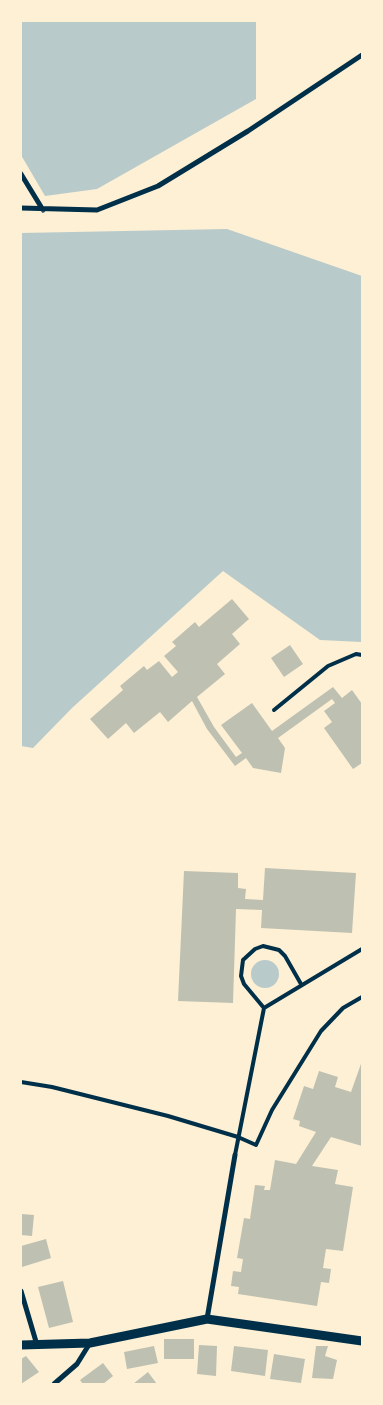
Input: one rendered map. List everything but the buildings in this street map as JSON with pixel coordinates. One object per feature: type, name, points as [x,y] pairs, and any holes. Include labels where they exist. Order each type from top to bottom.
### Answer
[{"type":"street","points":[[21,208],[97,210],[158,186],[248,131],[362,55]]},
{"type":"street","points":[[21,174],[44,210]]},
{"type":"street","points":[[207,1319],[235,1154]]},
{"type":"street","points":[[21,1290],[37,1345]]},
{"type":"street","points":[[21,1345],[90,1343],[207,1319],[362,1342]]},
{"type":"street","points":[[54,1384],[77,1364],[90,1343]]},
{"type":"lane","points":[[274,710],[328,666],[356,654],[362,655]]},
{"type":"lane","points":[[264,1008],[244,984],[241,976],[243,960],[255,949],[271,947],[279,950],[285,956],[301,984]]},
{"type":"lane","points":[[235,1154],[264,1008],[362,949]]},
{"type":"lane","points":[[21,1082],[52,1087],[158,1114],[238,1137],[256,1145],[272,1110],[321,1031],[342,1008],[362,997]]},
{"type":"shaded area","points":[[21,21],[256,21],[256,99],[97,189],[45,196],[21,155]]},
{"type":"shaded area","points":[[227,229],[362,276],[362,642],[320,640],[223,571],[72,708],[33,748],[21,746],[21,233]]},
{"type":"shaded area","points":[[265,960],[275,964],[279,974],[275,984],[265,988],[255,984],[251,974],[255,964]]}]
